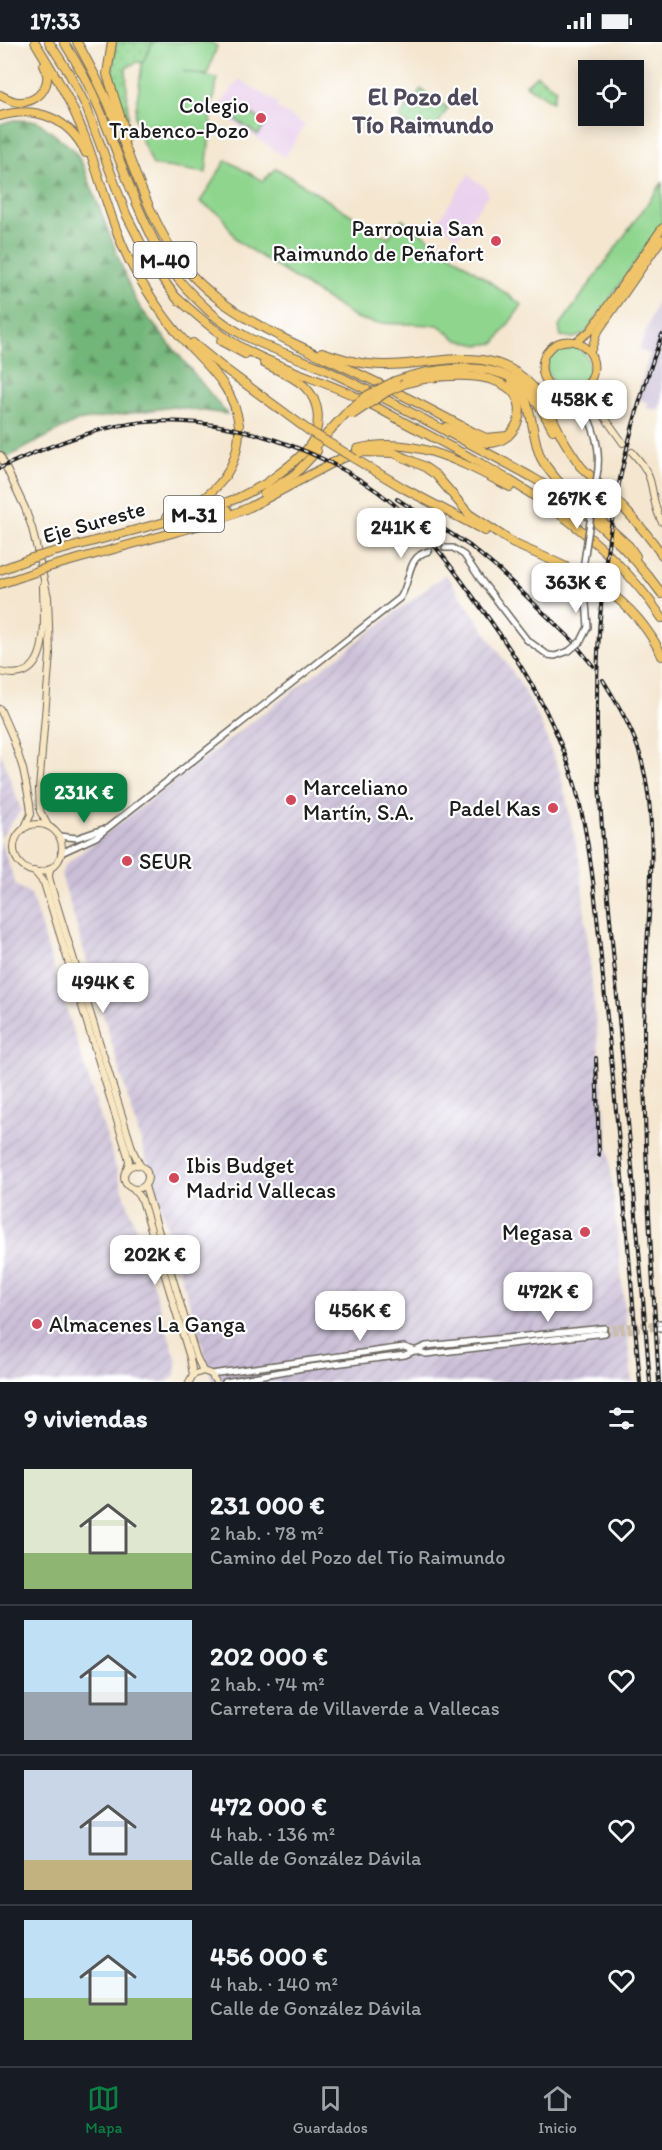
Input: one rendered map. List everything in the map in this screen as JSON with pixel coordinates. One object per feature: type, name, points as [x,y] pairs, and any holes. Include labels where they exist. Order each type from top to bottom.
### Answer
[{"type":"highway","points":[[0,95],[17,102],[28,101],[44,91],[48,81],[48,70],[34,42]]},
{"type":"highway","points":[[34,42],[58,80],[83,132],[117,229],[136,273],[178,334],[221,380],[233,400],[239,429],[233,462],[224,479],[212,494],[188,509],[121,532]]},
{"type":"highway","name":"M-40","points":[[49,42],[86,106],[126,214],[151,263],[176,297],[222,336],[252,353],[357,398],[474,459],[552,507],[615,561],[644,592],[662,618]]},
{"type":"highway","name":"M-40","points":[[64,42],[87,81],[100,109],[141,215],[160,254],[183,286],[229,327],[256,342],[321,368],[420,417],[551,489],[602,529],[646,572],[662,594]]},
{"type":"highway","points":[[77,42],[107,100],[148,205],[168,243],[196,277],[217,297],[264,330],[367,378],[486,438],[508,436]]},
{"type":"highway","points":[[112,42],[107,74],[148,205]]},
{"type":"highway","points":[[0,116],[32,113],[57,120],[67,126],[83,147],[104,190]]},
{"type":"highway","points":[[176,297],[200,325],[231,348],[284,373],[303,385],[316,403],[319,420],[309,447],[264,485]]},
{"type":"highway","points":[[166,316],[220,366],[308,430],[355,459],[455,516],[586,575],[602,585],[646,628],[662,656]]},
{"type":"highway","points":[[286,340],[356,363],[394,365],[460,358],[489,361],[506,367],[523,377],[539,393],[582,468]]},
{"type":"highway","points":[[464,370],[489,374],[517,386],[524,397],[540,457],[549,470],[629,546],[646,572]]},
{"type":"highway","points":[[264,485],[302,460],[368,395],[395,381],[431,371],[496,372],[522,385],[539,406],[570,456],[614,497],[642,528],[662,555]]},
{"type":"highway","points":[[180,531],[199,521],[245,504],[295,474],[351,412],[404,384],[439,376],[488,380],[511,390],[520,407],[517,425],[508,436],[503,441],[486,443],[420,417]]},
{"type":"highway","points":[[291,485],[303,474],[348,452],[366,447],[400,445],[444,454],[552,507]]},
{"type":"highway","points":[[291,485],[354,454],[378,451],[394,453],[423,466],[436,475],[469,514],[515,544]]},
{"type":"highway","name":"Eje Sureste","points":[[0,570],[32,558],[214,507],[264,485]]},
{"type":"highway","name":"M-31","points":[[180,531],[219,520],[250,507],[291,485]]},
{"type":"highway","name":"Eje Sureste","points":[[0,584],[49,567],[180,531]]},
{"type":"main road","points":[[575,342],[590,332],[662,228]]},
{"type":"main road","points":[[590,353],[597,333],[662,239]]},
{"type":"main road","points":[[575,342],[584,346],[590,353],[593,360],[593,375],[584,388],[575,392],[561,392],[549,384],[542,371],[542,364],[544,356],[554,345],[575,342]]},
{"type":"main road","points":[[584,388],[623,443]]},
{"type":"main road","points":[[632,452],[650,478],[662,522]]},
{"type":"main road","points":[[0,455],[25,508],[38,549],[49,606],[50,654],[39,804],[41,816],[59,836],[61,853],[56,863],[50,868],[34,871]]},
{"type":"main road","points":[[0,672],[11,674],[26,670],[35,663],[41,651],[44,637],[44,577]]},
{"type":"main road","points":[[0,709],[12,736],[30,804],[29,820],[18,833],[14,853],[22,865],[34,871],[44,883],[128,1156],[127,1169],[124,1174],[125,1181],[142,1200],[190,1358],[193,1375]]},
{"type":"main road","points":[[25,827],[34,824],[48,826]]},
{"type":"main road","points":[[50,868],[50,882],[133,1151],[149,1176],[145,1186],[141,1189],[133,1189]]},
{"type":"main road","points":[[127,1169],[133,1165],[140,1165]]},
{"type":"main road","points":[[145,1186],[196,1356],[203,1371]]},
{"type":"main road","points":[[189,1382],[193,1375],[203,1371],[211,1374],[216,1382]]},
{"type":"street","points":[[445,548],[453,548],[464,555],[527,640],[555,656],[569,651],[581,641],[588,627],[583,568],[598,470],[598,444],[594,429],[575,392]]},
{"type":"street","points":[[61,853],[96,837],[400,598],[406,587],[414,560],[429,551]]},
{"type":"street","points":[[59,836],[79,838],[110,826]]},
{"type":"street","points":[[225,1382],[303,1368],[405,1355],[426,1346],[605,1331]]},
{"type":"street","points":[[211,1374],[404,1347],[414,1351]]},
{"type":"shaded area","name":"Colegio Trabenco-Pozo","points":[[239,79],[278,103],[276,107],[305,125],[285,157],[217,111]]},
{"type":"shaded area","points":[[468,175],[486,188],[488,195],[458,237],[438,222]]},
{"type":"shaded area","points":[[662,288],[662,401],[659,411],[647,408],[648,402],[636,399],[650,354],[639,350]]},
{"type":"shaded area","points":[[446,574],[522,686],[539,719],[561,775],[580,863],[632,1382],[213,1382],[61,874],[66,864]]},
{"type":"shaded area","points":[[0,751],[21,810],[0,838]]},
{"type":"shaded area","points":[[0,839],[16,885],[31,895],[177,1362],[175,1375],[167,1382],[0,1382]]},
{"type":"green space","points":[[117,42],[153,42],[144,63],[137,62],[126,68],[128,118],[124,118],[113,80],[112,62]]},
{"type":"green space","points":[[153,42],[210,42],[217,46],[207,75],[183,71],[217,78],[215,95],[209,112],[211,123],[206,173],[153,165],[142,141],[135,117],[142,64]]},
{"type":"green space","points":[[537,75],[556,89],[552,102],[526,85]]},
{"type":"green space","points":[[421,89],[448,108],[429,138],[399,118]]},
{"type":"green space","points":[[243,107],[266,124],[258,135],[235,119]]},
{"type":"green space","points":[[14,120],[37,121],[73,149],[83,165],[132,293],[141,309],[227,414],[173,407],[77,421],[0,461],[0,124]]},
{"type":"green space","points":[[226,160],[263,181],[276,168],[388,238],[402,219],[522,305],[495,343],[479,345],[458,340],[438,325],[374,323],[356,318],[237,241],[221,215],[200,202]]},
{"type":"green space","points":[[662,183],[662,224],[586,333],[574,338],[561,336],[559,327]]},
{"type":"green space","points":[[568,346],[576,347],[583,352],[588,359],[588,375],[583,382],[576,387],[568,388],[560,387],[553,382],[548,375],[547,367],[548,359],[553,352],[560,347]]},
{"type":"tunnel","points":[[429,551],[445,548]]},
{"type":"tunnel","points":[[604,1328],[659,1323]]},
{"type":"tunnel","points":[[605,1333],[660,1328]]},
{"type":"railway","points":[[650,1382],[603,842],[598,770],[597,699],[601,606],[613,514],[634,423],[662,335]]},
{"type":"railway","points":[[0,468],[91,433],[122,425],[158,421],[196,423],[235,429],[273,439],[311,453],[346,471],[378,492],[406,515],[445,558],[494,626],[535,691],[558,736],[575,785],[586,835],[594,886],[609,1037],[640,1382]]},
{"type":"railway","points":[[397,499],[470,546],[499,570],[572,640],[593,666]]},
{"type":"railway","points":[[603,680],[626,720],[639,751],[651,819],[651,877],[644,1010],[644,1085],[659,1382]]},
{"type":"railway","points":[[596,1058],[599,1155]]},
{"type":"place","name":"Colegio Trabenco-Pozo","points":[[261,118]]},
{"type":"place","name":"Parroquia San Raimundo de Peñafort","points":[[496,241]]},
{"type":"place","name":"Marceliano Martín, S.A.","points":[[291,800]]},
{"type":"place","name":"Padel Kas","points":[[553,808]]},
{"type":"place","name":"SEUR","points":[[127,861]]},
{"type":"place","name":"Ibis Budget Madrid Vallecas","points":[[174,1178]]},
{"type":"place","name":"Megasa","points":[[585,1232]]},
{"type":"place","name":"Almacenes La Ganga","points":[[37,1324]]},
{"type":"district","name":"El Pozo del Tío Raimundo","points":[[423,110]]}]
